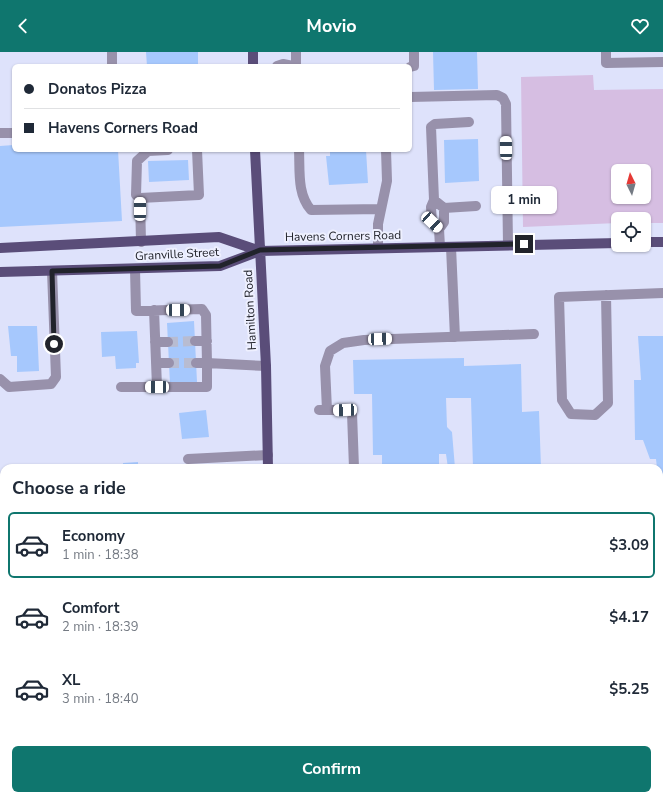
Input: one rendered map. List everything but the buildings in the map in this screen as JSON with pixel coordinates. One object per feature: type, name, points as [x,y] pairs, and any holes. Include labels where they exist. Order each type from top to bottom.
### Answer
[{"type":"main road","points":[[253,52],[253,64]]},
{"type":"main road","name":"Hamilton Road","points":[[255,152],[266,366],[268,464]]},
{"type":"main road","name":"Granville Street","points":[[0,248],[219,237],[260,250]]},
{"type":"main road","points":[[651,242],[663,242]]},
{"type":"main road","name":"Havens Corners Road","points":[[260,250],[611,243]]},
{"type":"main road","name":"Granville Street","points":[[0,272],[220,266],[260,250]]},
{"type":"street","points":[[112,52],[112,64]]},
{"type":"street","points":[[296,52],[296,64]]},
{"type":"street","points":[[412,66],[414,66],[414,52]]},
{"type":"street","points":[[606,52],[606,63],[663,62]]},
{"type":"street","points":[[412,97],[497,95],[503,98],[506,104],[508,245]]},
{"type":"street","points":[[439,229],[432,222],[431,207],[434,200],[431,127],[436,124],[469,122]]},
{"type":"street","points":[[0,133],[12,133]]},
{"type":"street","points":[[141,242],[140,198],[136,195],[137,161],[147,152]]},
{"type":"street","points":[[140,198],[199,195],[197,152]]},
{"type":"street","points":[[299,152],[301,190],[305,203],[311,210],[381,209]]},
{"type":"street","points":[[378,248],[378,224],[387,181],[386,152]]},
{"type":"street","points":[[434,200],[444,208],[476,206]]},
{"type":"street","points":[[440,247],[439,229],[444,222],[444,208]]},
{"type":"street","points":[[451,247],[455,337]]},
{"type":"street","points":[[122,387],[206,387],[206,316],[202,309],[136,311],[135,269]]},
{"type":"street","points":[[0,379],[9,386],[51,384],[56,377],[52,271]]},
{"type":"street","points":[[606,295],[608,403],[595,415],[571,414],[562,400],[559,297],[606,295],[663,293]]},
{"type":"street","points":[[154,310],[157,387]]},
{"type":"street","points":[[354,464],[352,413],[345,410],[323,410],[325,366],[330,351],[343,343],[364,340],[534,334]]},
{"type":"street","points":[[195,341],[207,341]]},
{"type":"street","points":[[155,342],[168,342]]},
{"type":"street","points":[[156,363],[169,363]]},
{"type":"street","points":[[196,363],[266,366]]},
{"type":"street","points":[[188,459],[268,455]]},
{"type":"shaded area","points":[[593,75],[594,90],[663,89],[663,223],[651,223],[651,212],[611,212],[611,223],[523,227],[521,77]]},
{"type":"tunnel","points":[[168,342],[195,341]]},
{"type":"tunnel","points":[[169,363],[196,363]]},
{"type":"route","points":[[54,344],[52,271],[220,266],[260,250],[366,249],[524,244]]}]
